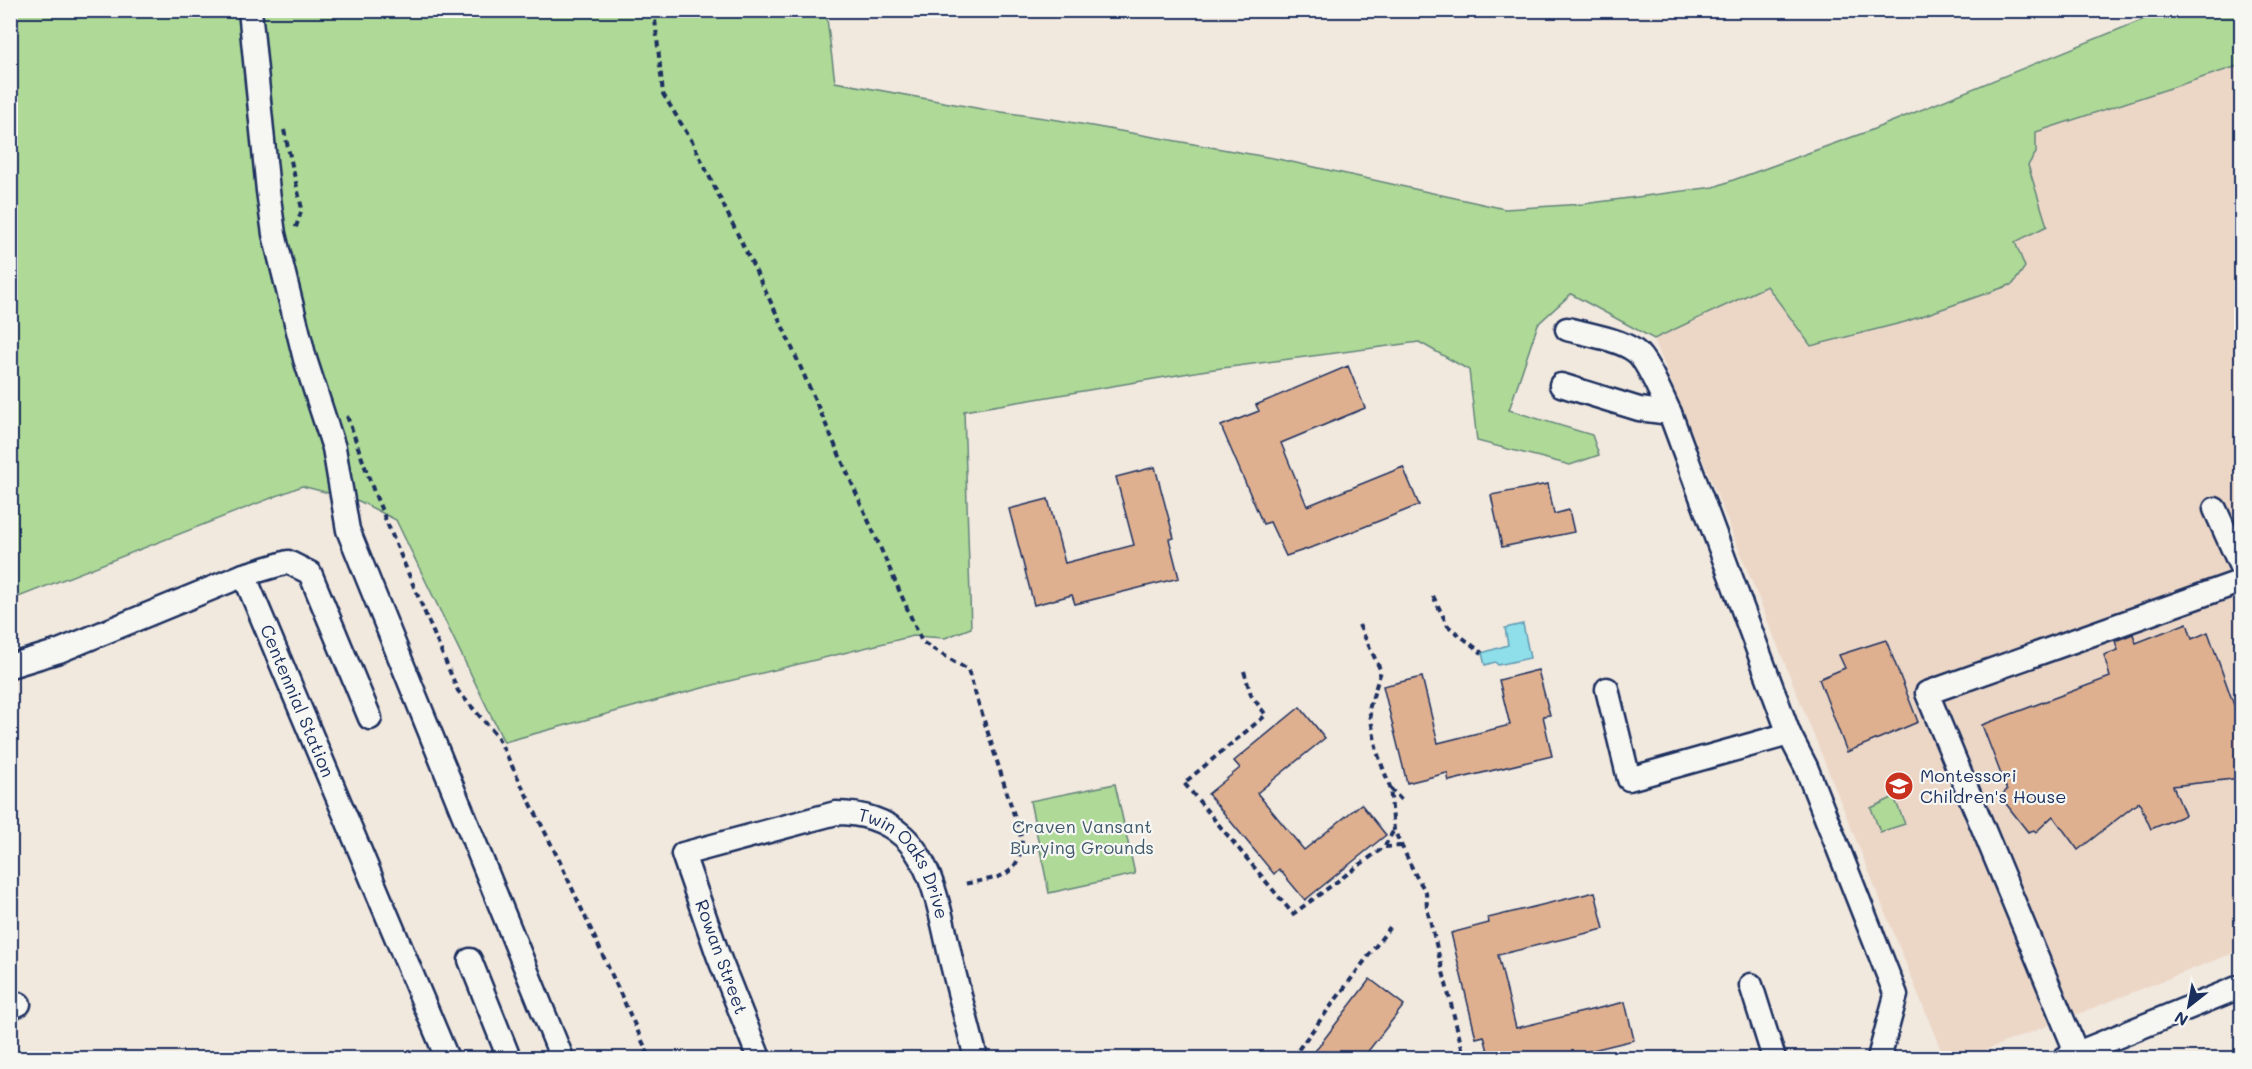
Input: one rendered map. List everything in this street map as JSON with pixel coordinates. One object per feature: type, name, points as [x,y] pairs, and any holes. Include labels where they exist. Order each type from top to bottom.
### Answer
[{"type":"street","points":[[250,10],[274,234],[305,359],[334,448],[348,531],[562,1059]]},
{"type":"street","points":[[1567,329],[1621,344],[1635,351],[1642,359],[1670,414],[1789,734],[1806,767],[1896,995],[1879,1059]]},
{"type":"street","points":[[1561,385],[1639,409],[1670,414]]},
{"type":"street","points":[[2215,509],[2241,569]]},
{"type":"street","points":[[10,666],[59,651],[244,575],[288,562],[310,573],[370,718]]},
{"type":"street","name":"Centennial Station","points":[[244,575],[447,1059]]},
{"type":"street","points":[[2241,581],[1927,693],[2071,1056],[2241,986]]},
{"type":"street","points":[[1607,689],[1629,780],[1789,734]]},
{"type":"street","name":"Twin Oaks Drive","points":[[683,854],[836,813],[857,813],[884,822],[904,837],[921,859],[935,894],[976,1059]]},
{"type":"street","name":"Rowan Street","points":[[683,854],[718,955],[759,1059]]},
{"type":"street","points":[[470,960],[509,1059]]},
{"type":"street","points":[[1751,985],[1774,1059]]},
{"type":"path","points":[[654,10],[663,94],[693,143],[781,323],[922,642],[968,670],[1022,840],[1021,854],[1015,868],[1002,875],[964,885]]},
{"type":"path","points":[[283,124],[302,209],[294,233]]},
{"type":"path","points":[[344,407],[374,492],[458,692],[496,736],[560,862],[650,1059]]},
{"type":"path","points":[[1433,596],[1448,626],[1482,653]]},
{"type":"path","points":[[1359,625],[1381,671],[1369,709],[1377,752],[1390,787],[1394,830],[1426,892],[1427,908],[1466,1059]]},
{"type":"path","points":[[1244,671],[1251,695],[1266,716],[1184,783],[1293,914],[1384,847],[1394,830]]},
{"type":"path","points":[[1390,787],[1404,803]]},
{"type":"path","points":[[1384,847],[1402,846]]},
{"type":"path","points":[[1292,1059],[1390,927]]},
{"type":"path","points":[[1458,1059],[1462,1048]]},
{"type":"shaded area","points":[[2241,65],[2241,950],[1965,1058],[1944,1058],[1654,339],[1767,286],[1811,345],[1905,321],[2013,284],[2015,242],[2047,226],[2028,165],[2036,153],[2036,132]]},
{"type":"green space","points":[[701,10],[702,17],[777,13],[777,11],[826,11],[835,82],[1278,159],[1505,209],[1583,204],[1714,187],[1869,131],[2164,11],[2241,11],[2241,65],[2036,132],[2036,153],[2028,165],[2047,226],[2015,242],[2025,267],[2013,284],[1905,322],[1811,346],[1767,286],[1654,339],[1571,294],[1538,324],[1509,410],[1592,435],[1599,455],[1570,465],[1477,441],[1469,370],[1419,342],[1207,370],[964,411],[971,628],[945,638],[913,636],[717,684],[504,742],[396,520],[359,501],[302,486],[11,600],[11,11]]},
{"type":"green space","name":"Craven Vansant Burying Grounds","points":[[1115,784],[1135,874],[1049,893],[1030,801]]},
{"type":"green space","points":[[1894,797],[1905,824],[1880,832],[1871,808]]},
{"type":"water","points":[[1523,624],[1530,658],[1498,665],[1495,662],[1485,665],[1482,653],[1508,645],[1505,628]]},
{"type":"building","points":[[1348,366],[1365,408],[1281,443],[1307,506],[1403,467],[1419,505],[1286,556],[1270,522],[1263,524],[1221,426],[1259,411],[1256,405]]},
{"type":"building","points":[[1155,467],[1174,538],[1169,539],[1179,578],[1075,604],[1072,595],[1034,605],[1009,509],[1048,499],[1065,563],[1134,545],[1116,477]]},
{"type":"building","points":[[1548,484],[1554,514],[1569,510],[1574,532],[1502,547],[1491,495]]},
{"type":"building","points":[[2187,623],[2192,639],[2208,632],[2241,725],[2241,778],[2173,786],[2185,815],[2151,829],[2139,802],[2078,850],[2053,816],[2036,832],[2034,830],[2028,832],[2000,796],[2007,790],[1982,725],[2110,677],[2104,655],[2118,650],[2115,641],[2133,634],[2136,643]]},
{"type":"building","points":[[1886,640],[1918,722],[1847,752],[1819,679],[1845,668],[1839,655]]},
{"type":"building","points":[[1538,670],[1550,715],[1543,716],[1552,756],[1449,781],[1447,773],[1407,783],[1383,686],[1422,677],[1438,743],[1510,725],[1499,680]]},
{"type":"building","points":[[1300,707],[1325,738],[1257,793],[1304,850],[1361,804],[1386,835],[1305,900],[1279,869],[1274,874],[1208,794],[1240,768],[1234,761]]},
{"type":"building","points":[[1595,892],[1604,929],[1498,955],[1516,1028],[1625,1002],[1634,1040],[1556,1059],[1490,1059],[1484,1036],[1476,1038],[1451,933],[1489,923],[1488,918]]},
{"type":"building","points":[[1370,979],[1404,1005],[1362,1059],[1309,1059]]},
{"type":"place","name":"Montessori Children's House","points":[[1899,786]]}]
